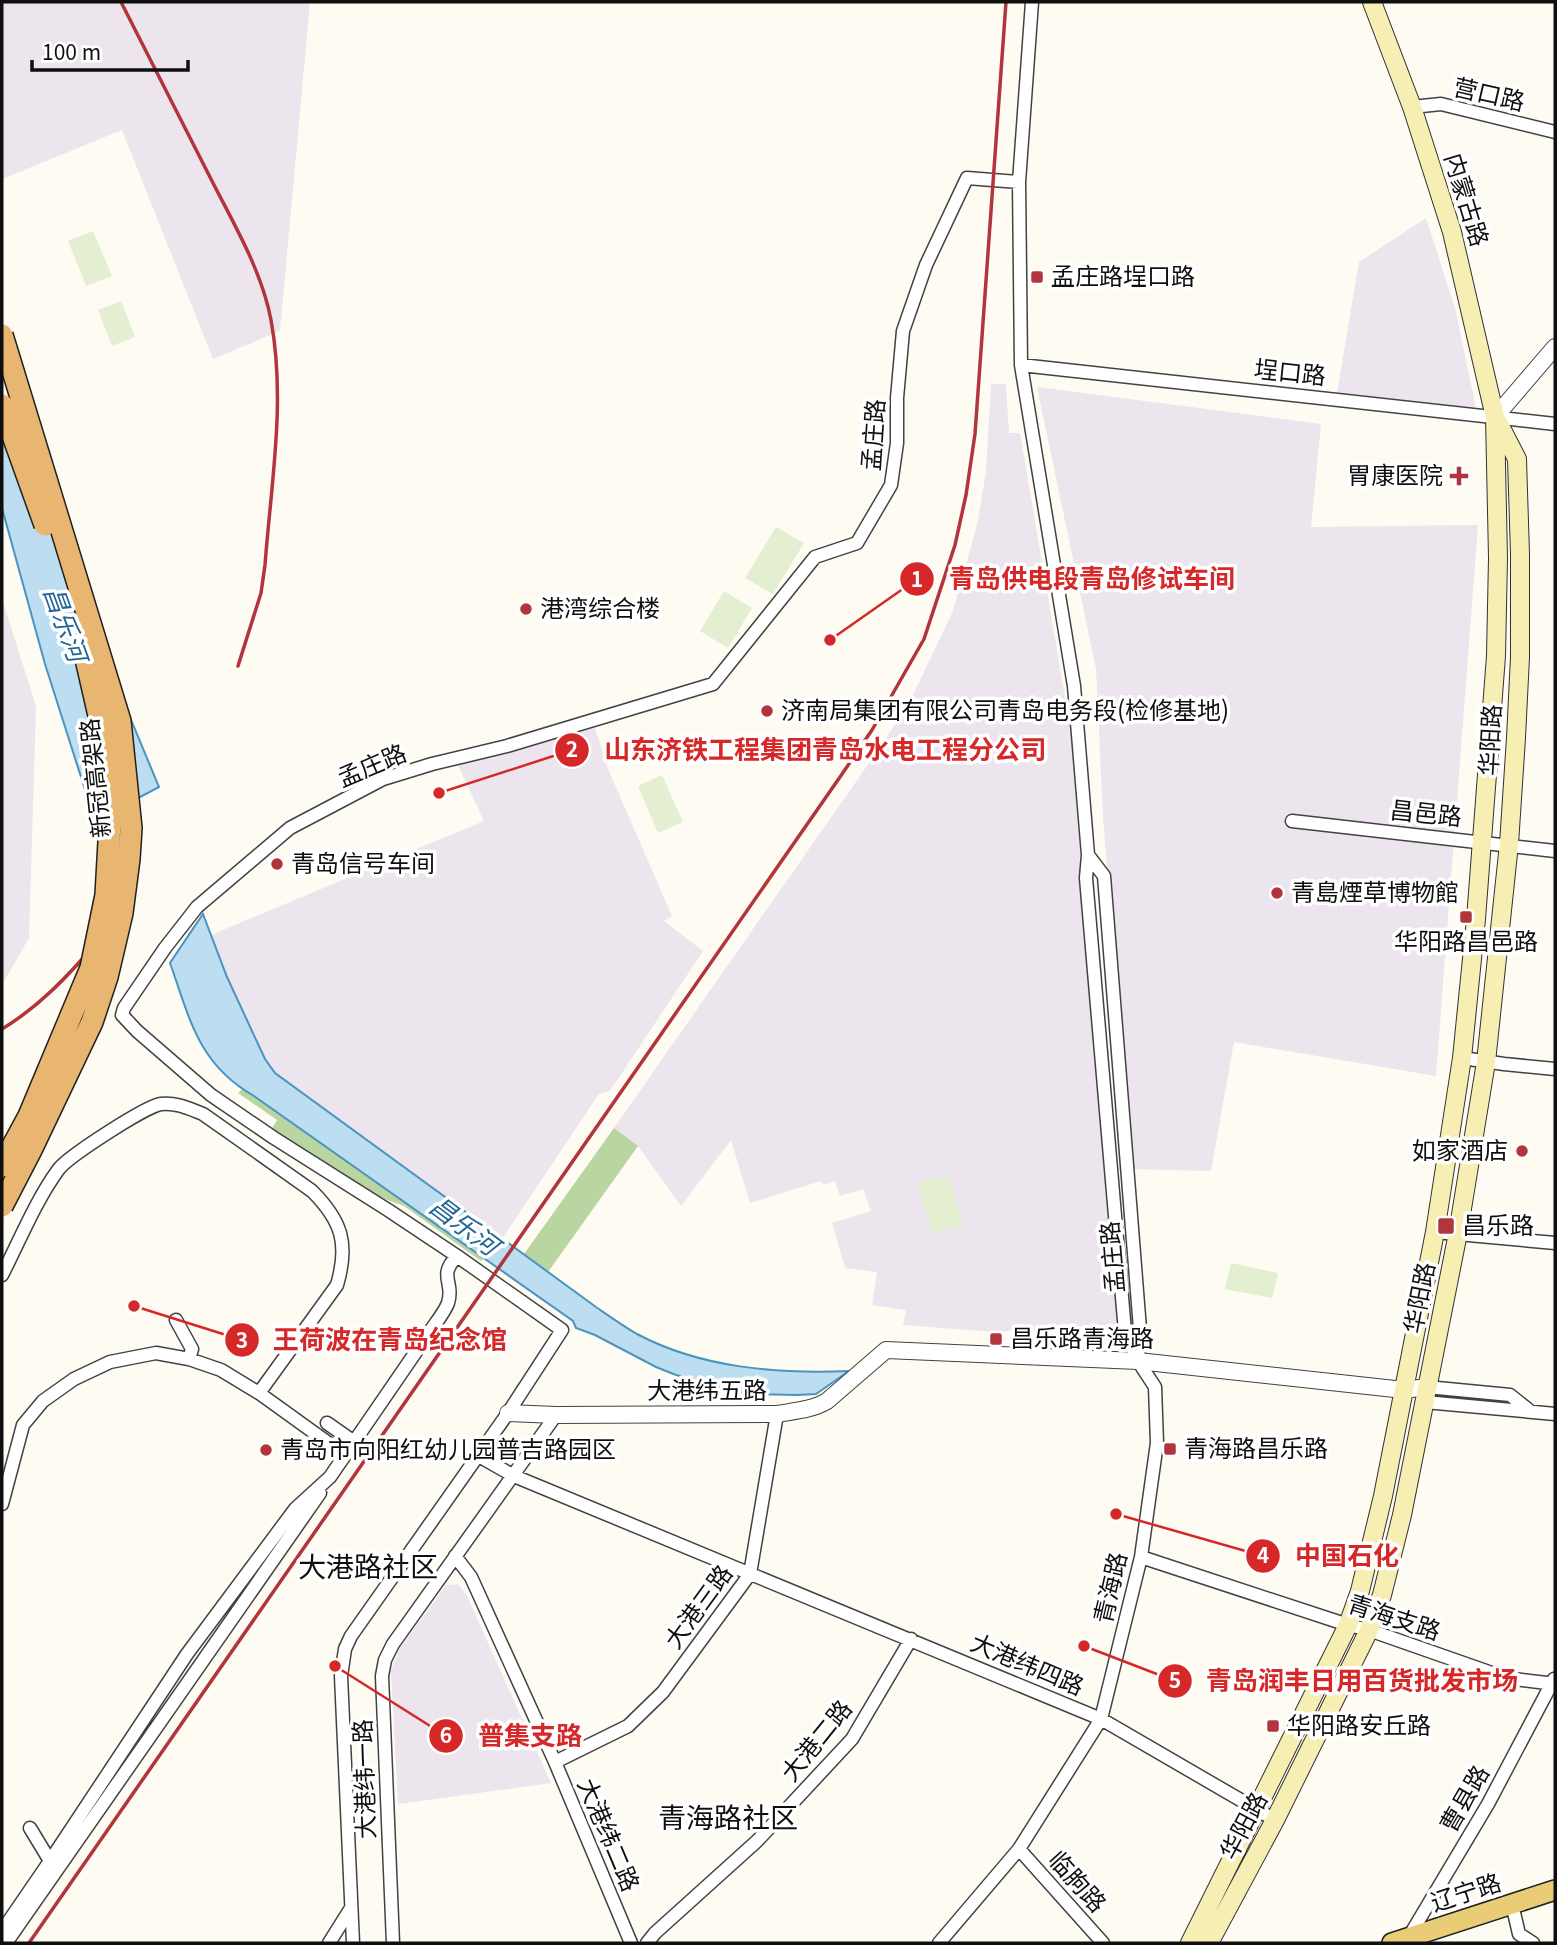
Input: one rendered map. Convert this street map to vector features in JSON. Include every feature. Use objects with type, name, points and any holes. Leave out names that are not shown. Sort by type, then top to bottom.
[{"type":"highway","name":"新冠高架路","points":[[2,335],[120,720],[131,828],[122,913],[107,977],[92,1022],[2,1206]]},
{"type":"highway","name":"新冠高架路","points":[[2,405],[50,538],[86,654],[106,746],[110,824],[106,895],[91,968],[29,1116],[2,1166]]},
{"type":"main road","name":"内蒙古路","points":[[1372,2],[1412,107],[1452,232],[1495,417]]},
{"type":"main road","name":"华阳路","points":[[1191,1943],[1348,1625],[1360,1591],[1383,1496],[1435,1232],[1462,1058],[1483,842],[1496,656],[1498,558],[1495,417]]},
{"type":"main road","name":"华阳路","points":[[1209,1943],[1275,1820],[1368,1630],[1381,1595],[1402,1515],[1458,1233],[1486,1062],[1508,844],[1520,657],[1517,459],[1495,417]]},
{"type":"main road","name":"辽宁路","points":[[1433,1943],[1555,1890]]},
{"type":"main road","name":"辽宁路","points":[[1402,1942],[1514,1910],[1555,1903]]},
{"type":"street","name":"孟庄路","points":[[1032,2],[1018,182],[1021,365],[1074,686],[1088,855],[1104,876],[1140,1329],[1138,1362]]},
{"type":"street","name":"营口路","points":[[1412,107],[1441,104],[1555,132]]},
{"type":"street","name":"孟庄路","points":[[508,1413],[562,1330],[457,1256],[211,1095],[137,1031],[122,1015],[124,1008],[164,948],[197,907],[290,828],[383,779],[507,746],[713,684],[814,557],[857,543],[891,485],[897,443],[897,398],[903,331],[926,265],[967,178],[1018,182]]},
{"type":"street","points":[[1495,417],[1555,347]]},
{"type":"street","name":"埕口路","points":[[1021,365],[1555,424]]},
{"type":"street","name":"昌邑路","points":[[1292,821],[1555,851]]},
{"type":"street","points":[[1462,1058],[1555,1069]]},
{"type":"street","points":[[2,1275],[60,1167],[84,1147],[152,1106],[170,1104],[203,1114],[312,1191],[328,1207],[338,1225],[343,1244],[342,1266],[337,1285],[259,1393]]},
{"type":"street","points":[[1435,1232],[1555,1243]]},
{"type":"street","points":[[6,1943],[305,1516],[433,1327],[448,1303],[446,1274],[449,1264],[457,1256]]},
{"type":"street","points":[[176,1320],[192,1349],[189,1359]]},
{"type":"street","name":"大港纬五路","points":[[508,1413],[777,1414],[819,1406],[886,1350],[1138,1362]]},
{"type":"street","points":[[2,1504],[23,1425],[43,1401],[74,1379],[110,1362],[156,1353],[189,1359],[221,1370],[259,1393],[345,1455]]},
{"type":"street","points":[[1138,1362],[1404,1390],[1555,1414]]},
{"type":"street","name":"青海路","points":[[939,1943],[1019,1849],[1101,1718],[1141,1556],[1157,1443],[1155,1387],[1138,1362]]},
{"type":"street","points":[[354,1943],[341,1676],[345,1649],[351,1636],[508,1413]]},
{"type":"street","name":"大港三路","points":[[555,1762],[628,1726],[663,1692],[750,1574],[777,1414]]},
{"type":"street","name":"大港纬一路","points":[[393,1943],[382,1676],[385,1660],[393,1644],[556,1415]]},
{"type":"street","points":[[327,1423],[354,1442]]},
{"type":"street","name":"大港纬四路","points":[[477,1455],[514,1476],[1101,1718],[1275,1820]]},
{"type":"street","points":[[2,1931],[187,1654],[295,1509],[330,1477]]},
{"type":"street","name":"大港纬二路","points":[[455,1556],[471,1577],[555,1762],[631,1943]]},
{"type":"street","name":"青海支路","points":[[1141,1556],[1506,1678],[1554,1682]]},
{"type":"street","name":"大港二路","points":[[647,1943],[766,1833],[852,1738],[911,1639]]},
{"type":"street","name":"曹县路","points":[[1402,1942],[1488,1804],[1554,1682]]},
{"type":"street","points":[[30,1828],[50,1861]]},
{"type":"street","name":"临朐路","points":[[1019,1849],[1103,1943]]},
{"type":"street","points":[[329,1943],[351,1908]]},
{"type":"street","points":[[1514,1910],[1518,1934],[1533,1943]]},
{"type":"shaded area","points":[[2,2],[310,2],[280,331],[213,359],[122,130],[2,179]]},
{"type":"shaded area","points":[[1426,218],[1455,308],[1476,408],[1337,393],[1359,262]]},
{"type":"shaded area","points":[[991,384],[1006,384],[1009,433],[1020,433],[1071,732],[1103,1163],[1121,1338],[1030,1330],[996,1332],[903,1325],[906,1310],[872,1305],[877,1272],[845,1268],[832,1223],[871,1211],[863,1189],[840,1196],[835,1181],[823,1185],[821,1181],[750,1203],[731,1140],[681,1206],[638,1146],[614,1128],[911,699],[953,611],[978,521],[986,471]]},
{"type":"shaded area","points":[[1037,387],[1321,424],[1311,527],[1478,525],[1436,1076],[1234,1042],[1211,1171],[1130,1169],[1103,816],[1096,669]]},
{"type":"shaded area","points":[[2,599],[36,706],[29,938],[2,985]]},
{"type":"shaded area","points":[[595,728],[608,769],[672,916],[664,921],[703,951],[610,1091],[599,1094],[502,1239],[275,1073],[265,1059],[211,935],[484,821],[458,765]]},
{"type":"shaded area","points":[[458,1584],[467,1596],[551,1783],[398,1804],[391,1670],[400,1648],[446,1585]]},
{"type":"green space","points":[[93,231],[112,276],[86,286],[68,241]]},
{"type":"green space","points":[[121,301],[135,337],[112,346],[98,310]]},
{"type":"green space","points":[[776,527],[804,543],[773,594],[745,578]]},
{"type":"green space","points":[[724,591],[752,608],[728,648],[700,631]]},
{"type":"green space","points":[[662,775],[683,822],[658,833],[638,786]]},
{"type":"green space","points":[[242,1089],[484,1258],[481,1261],[404,1206],[382,1198],[271,1130],[277,1120],[238,1093]]},
{"type":"green space","points":[[614,1128],[638,1146],[548,1272],[524,1254]]},
{"type":"green space","points":[[949,1175],[963,1225],[932,1233],[918,1183]]},
{"type":"green space","points":[[1231,1263],[1278,1273],[1272,1298],[1225,1289]]},
{"type":"water","name":"昌乐河","points":[[2,398],[50,525],[159,787],[95,821],[45,664],[2,508]]},
{"type":"water","name":"昌乐河","points":[[203,914],[227,977],[265,1059],[275,1073],[596,1307],[637,1334],[687,1355],[767,1370],[849,1371],[816,1394],[748,1394],[676,1375],[576,1328],[573,1321],[220,1070],[198,1038],[170,963]]},
{"type":"railway","points":[[121,2],[247,250],[261,284],[271,320],[277,412],[265,565],[261,593],[238,666]]},
{"type":"railway","points":[[29,1943],[840,777],[872,730],[924,639],[955,545],[975,434],[1006,2]]},
{"type":"railway","points":[[2,1029],[53,989],[98,941]]},
{"type":"place","name":"孟庄路埕口路","points":[[1037,277]]},
{"type":"place","name":"胃康医院","points":[[1459,476]]},
{"type":"place","name":"港湾综合楼","points":[[526,609]]},
{"type":"place","name":"青岛供电段青岛修试车间","points":[[830,640]]},
{"type":"place","name":"济南局集团有限公司青岛电务段(检修基地)","points":[[767,711]]},
{"type":"place","name":"山东济铁工程集团青岛水电工程分公司","points":[[439,793]]},
{"type":"place","name":"青岛信号车间","points":[[277,864]]},
{"type":"place","name":"青島煙草博物館","points":[[1277,893]]},
{"type":"place","name":"华阳路昌邑路","points":[[1466,917]]},
{"type":"place","name":"如家酒店","points":[[1522,1151]]},
{"type":"place","name":"昌乐路","points":[[1446,1226]]},
{"type":"place","name":"王荷波在青岛纪念馆","points":[[134,1306]]},
{"type":"place","name":"昌乐路青海路","points":[[996,1339]]},
{"type":"place","name":"青海路昌乐路","points":[[1170,1449]]},
{"type":"place","name":"青岛市向阳红幼儿园普吉路园区","points":[[266,1450]]},
{"type":"place","name":"中国石化","points":[[1116,1514]]},
{"type":"place","name":"青岛润丰日用百货批发市场","points":[[1084,1646]]},
{"type":"place","name":"普集支路","points":[[335,1666]]},
{"type":"place","name":"华阳路安丘路","points":[[1273,1726]]},
{"type":"district","name":"大港路社区","points":[[368,1567]]},
{"type":"district","name":"青海路社区","points":[[728,1818]]}]
